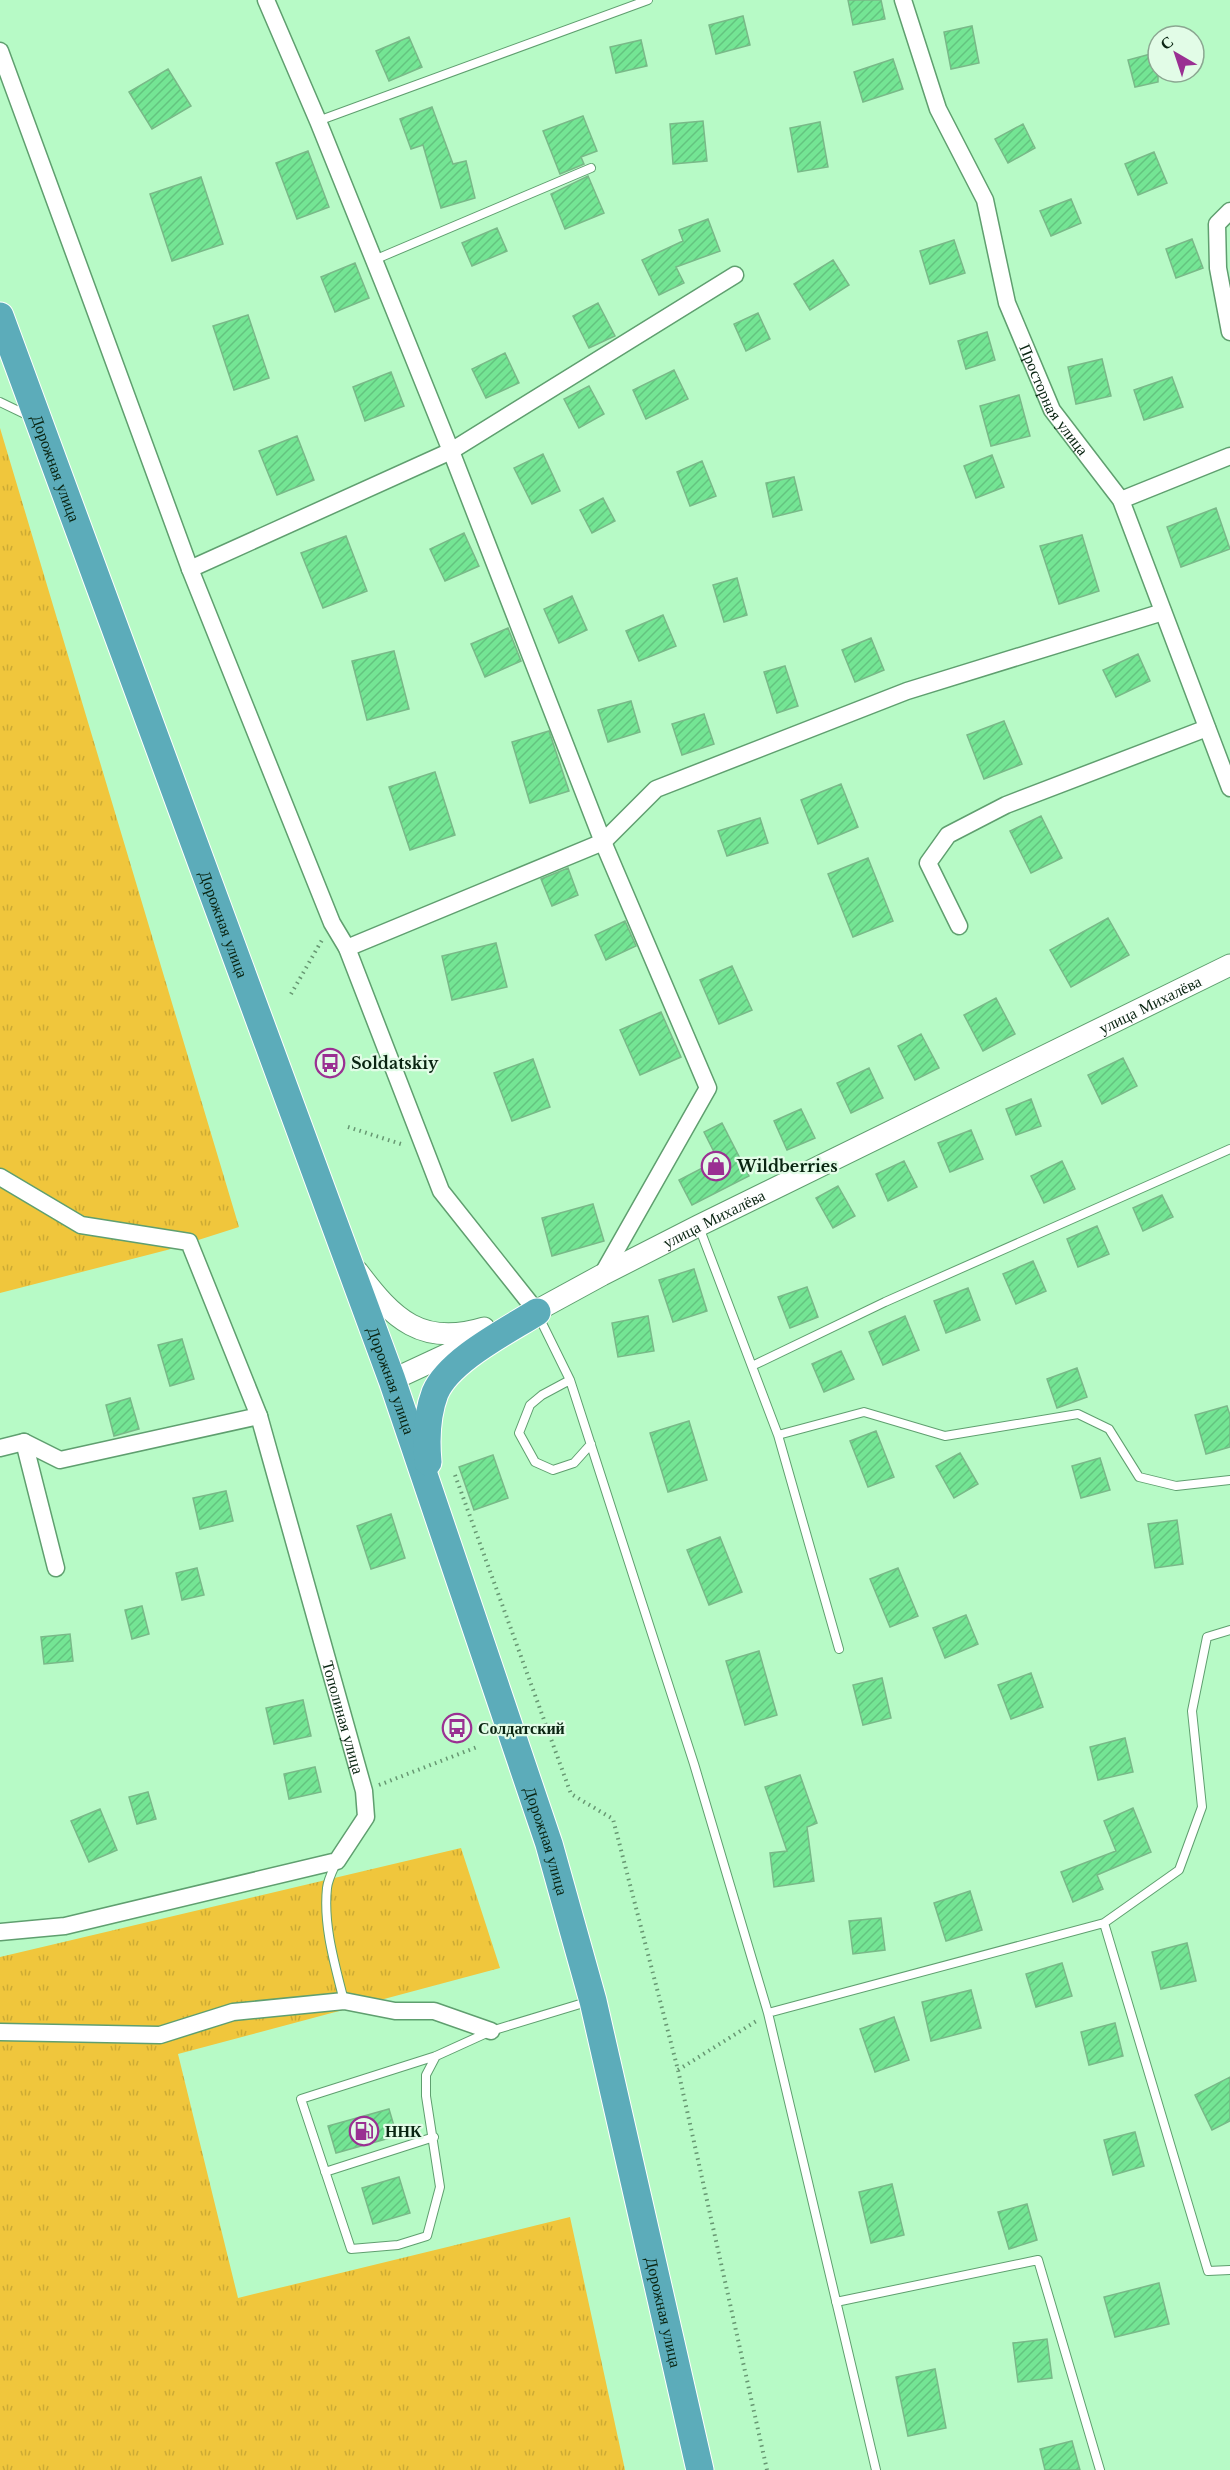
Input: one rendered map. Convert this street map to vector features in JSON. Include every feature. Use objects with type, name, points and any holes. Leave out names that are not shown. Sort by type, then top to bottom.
[{"type":"highway","name":"Дорожная улица","points":[[0,316],[392,1380],[549,1844],[593,2001],[700,2470]]},
{"type":"highway","points":[[431,1493],[427,1449],[429,1417],[436,1391],[454,1368],[537,1312]]},
{"type":"street","points":[[266,0],[452,451],[603,842],[708,1088],[602,1275]]},
{"type":"street","name":"Просторная улица","points":[[903,0],[938,109],[985,200],[1007,303],[1052,410],[1121,500],[1230,788]]},
{"type":"street","points":[[0,51],[190,569],[332,923],[347,948],[441,1191],[537,1312],[474,1331],[443,1335],[415,1329],[391,1311],[349,1261]]},
{"type":"street","points":[[1230,211],[1217,224],[1218,268],[1230,332]]},
{"type":"street","points":[[190,569],[452,451],[735,275]]},
{"type":"street","points":[[1121,500],[1230,456]]},
{"type":"street","points":[[347,948],[603,842],[656,789],[907,691],[1163,612]]},
{"type":"street","points":[[959,926],[928,863],[948,835],[1006,805],[1207,728]]},
{"type":"street","name":"улица Михалёва","points":[[392,1380],[537,1312],[602,1275],[1230,965]]},
{"type":"street","name":"Тополиная улица","points":[[0,1177],[81,1225],[189,1242],[259,1416],[364,1791],[366,1817],[337,1862]]},
{"type":"street","points":[[0,1448],[24,1442],[60,1460],[259,1416]]},
{"type":"street","points":[[24,1442],[56,1568]]},
{"type":"street","points":[[0,1932],[65,1926],[337,1862]]},
{"type":"street","points":[[0,2032],[160,2035],[233,2012],[344,2001],[395,2011],[434,2011],[491,2031]]},
{"type":"lane","points":[[318,122],[648,0]]},
{"type":"lane","points":[[374,260],[591,168]]},
{"type":"lane","points":[[0,402],[39,421]]},
{"type":"lane","points":[[752,1366],[896,1297],[1230,1149]]},
{"type":"lane","points":[[698,1227],[777,1435],[839,1649]]},
{"type":"lane","points":[[537,1312],[570,1380],[694,1764],[768,2013],[876,2470]]},
{"type":"lane","points":[[570,1380],[542,1395],[530,1405],[519,1433],[535,1462],[553,1470],[574,1463],[591,1444]]},
{"type":"lane","points":[[777,1435],[864,1412],[945,1436],[1078,1414],[1109,1429],[1139,1477],[1176,1486],[1230,1480]]},
{"type":"lane","points":[[768,2013],[1104,1923],[1179,1870],[1202,1807],[1192,1712],[1207,1637],[1230,1630]]},
{"type":"lane","points":[[337,1862],[327,1886],[327,1910],[332,1951],[344,2001]]},
{"type":"lane","points":[[1104,1923],[1208,2271],[1230,2270]]},
{"type":"lane","points":[[436,2056],[426,2075],[426,2096],[440,2187],[427,2236],[398,2245],[351,2249],[301,2099],[436,2056],[491,2031],[593,2001]]},
{"type":"lane","points":[[325,2172],[434,2137]]},
{"type":"lane","points":[[836,2302],[1038,2260],[1100,2470]]},
{"type":"path","points":[[291,994],[332,923]]},
{"type":"path","points":[[348,1127],[426,1154]]},
{"type":"path","points":[[455,1475],[571,1794],[613,1819],[678,2070],[766,2470]]},
{"type":"path","points":[[364,1791],[477,1747]]},
{"type":"path","points":[[678,2070],[768,2013]]},
{"type":"green space","points":[[0,428],[239,1227],[167,1250],[0,1293]]},
{"type":"green space","points":[[461,1848],[500,1968],[178,2054],[238,2298],[570,2217],[625,2470],[0,2470],[0,1957]]},
{"type":"building","points":[[848,0],[881,0],[885,19],[853,25]]},
{"type":"building","points":[[743,16],[750,45],[716,54],[709,25]]},
{"type":"building","points":[[972,26],[979,63],[951,69],[944,32]]},
{"type":"building","points":[[409,37],[422,67],[389,81],[376,51]]},
{"type":"building","points":[[641,40],[647,66],[616,73],[610,47]]},
{"type":"building","points":[[1146,55],[1146,84],[1149,84],[1135,87],[1128,60]]},
{"type":"building","points":[[893,59],[903,89],[863,102],[854,72]]},
{"type":"building","points":[[168,69],[191,106],[152,129],[129,92]]},
{"type":"building","points":[[432,107],[453,164],[466,161],[475,198],[441,208],[423,145],[411,149],[400,119]]},
{"type":"building","points":[[583,116],[597,151],[581,157],[584,164],[560,174],[543,131]]},
{"type":"building","points":[[703,121],[707,161],[673,164],[670,124]]},
{"type":"building","points":[[820,122],[828,167],[798,172],[790,128]]},
{"type":"building","points":[[1023,124],[1035,148],[1008,163],[995,139]]},
{"type":"building","points":[[308,151],[329,207],[297,219],[276,163]]},
{"type":"building","points":[[1154,152],[1167,183],[1138,195],[1125,164]]},
{"type":"building","points":[[588,176],[604,213],[565,229],[551,194]]},
{"type":"building","points":[[201,177],[223,244],[172,261],[150,194]]},
{"type":"building","points":[[1071,199],[1081,223],[1051,236],[1040,211]]},
{"type":"building","points":[[708,219],[720,251],[676,267],[684,283],[659,295],[642,260],[683,241],[679,230]]},
{"type":"building","points":[[497,228],[507,251],[472,266],[462,243]]},
{"type":"building","points":[[1192,239],[1203,268],[1176,278],[1166,249]]},
{"type":"building","points":[[954,240],[965,273],[930,284],[920,251]]},
{"type":"building","points":[[833,260],[849,285],[810,310],[794,284]]},
{"type":"building","points":[[355,263],[369,298],[335,312],[321,277]]},
{"type":"building","points":[[598,303],[615,336],[589,348],[573,316]]},
{"type":"building","points":[[758,313],[770,339],[746,351],[734,324]]},
{"type":"building","points":[[248,315],[269,378],[234,390],[213,326]]},
{"type":"building","points":[[987,332],[995,360],[966,369],[958,341]]},
{"type":"building","points":[[505,353],[519,383],[486,398],[472,369]]},
{"type":"building","points":[[1102,359],[1111,396],[1076,404],[1068,367]]},
{"type":"building","points":[[674,370],[688,399],[646,419],[633,390]]},
{"type":"building","points":[[391,372],[404,406],[365,421],[353,387]]},
{"type":"building","points":[[1172,377],[1183,407],[1144,420],[1134,390]]},
{"type":"building","points":[[589,386],[604,414],[579,428],[564,399]]},
{"type":"building","points":[[1019,395],[1030,436],[991,446],[980,406]]},
{"type":"building","points":[[297,436],[314,480],[277,495],[259,451]]},
{"type":"building","points":[[543,454],[560,491],[532,504],[514,468]]},
{"type":"building","points":[[992,455],[1004,487],[976,498],[964,466]]},
{"type":"building","points":[[702,461],[716,496],[690,506],[677,472]]},
{"type":"building","points":[[794,477],[802,510],[773,517],[766,483]]},
{"type":"building","points":[[603,498],[615,521],[592,533],[580,510]]},
{"type":"building","points":[[1216,508],[1230,549],[1181,567],[1167,527]]},
{"type":"building","points":[[464,533],[479,566],[445,581],[430,549]]},
{"type":"building","points":[[1082,535],[1099,591],[1059,604],[1040,546]]},
{"type":"building","points":[[346,536],[367,591],[323,608],[301,553]]},
{"type":"building","points":[[737,578],[747,615],[724,622],[713,585]]},
{"type":"building","points":[[572,596],[587,630],[559,643],[544,609]]},
{"type":"building","points":[[663,615],[676,646],[639,661],[626,631]]},
{"type":"building","points":[[508,628],[521,661],[485,677],[471,644]]},
{"type":"building","points":[[871,638],[884,670],[855,682],[842,650]]},
{"type":"building","points":[[394,651],[409,709],[367,720],[352,661]]},
{"type":"building","points":[[1138,654],[1150,681],[1116,697],[1103,670]]},
{"type":"building","points":[[785,666],[798,706],[777,713],[764,672]]},
{"type":"building","points":[[631,701],[640,732],[608,742],[598,710]]},
{"type":"building","points":[[704,714],[714,744],[682,755],[672,724]]},
{"type":"building","points":[[1004,721],[1022,764],[984,779],[967,735]]},
{"type":"building","points":[[549,731],[569,791],[530,803],[512,742]]},
{"type":"building","points":[[435,772],[455,835],[410,850],[389,787]]},
{"type":"building","points":[[841,784],[858,827],[818,844],[801,800]]},
{"type":"building","points":[[1041,816],[1062,858],[1031,873],[1010,831]]},
{"type":"building","points":[[760,818],[768,843],[727,856],[718,831]]},
{"type":"building","points":[[868,858],[893,921],[853,937],[828,874]]},
{"type":"building","points":[[568,868],[578,895],[552,906],[541,879]]},
{"type":"building","points":[[1108,918],[1129,955],[1071,987],[1050,950]]},
{"type":"building","points":[[625,921],[636,946],[606,960],[595,935]]},
{"type":"building","points":[[496,943],[507,987],[452,1000],[442,956]]},
{"type":"building","points":[[732,966],[752,1010],[719,1024],[700,980]]},
{"type":"building","points":[[996,998],[1015,1034],[983,1051],[964,1015]]},
{"type":"building","points":[[661,1012],[681,1057],[640,1075],[620,1030]]},
{"type":"building","points":[[921,1034],[939,1068],[915,1080],[898,1046]]},
{"type":"building","points":[[1123,1058],[1137,1086],[1102,1104],[1088,1075]]},
{"type":"building","points":[[533,1059],[550,1107],[512,1121],[494,1073]]},
{"type":"building","points":[[869,1068],[883,1098],[851,1113],[837,1083]]},
{"type":"building","points":[[1031,1099],[1041,1126],[1016,1135],[1006,1109]]},
{"type":"building","points":[[801,1109],[815,1138],[787,1150],[774,1121]]},
{"type":"building","points":[[722,1123],[749,1176],[692,1205],[679,1180],[718,1160],[704,1132]]},
{"type":"building","points":[[971,1130],[983,1159],[950,1172],[938,1143]]},
{"type":"building","points":[[904,1161],[917,1187],[888,1201],[876,1174]]},
{"type":"building","points":[[1062,1161],[1075,1189],[1044,1203],[1031,1176]]},
{"type":"building","points":[[838,1186],[855,1216],[833,1228],[816,1198]]},
{"type":"building","points":[[1162,1195],[1173,1217],[1143,1231],[1133,1208]]},
{"type":"building","points":[[593,1204],[604,1241],[552,1256],[542,1218]]},
{"type":"building","points":[[1097,1226],[1109,1254],[1078,1267],[1067,1239]]},
{"type":"building","points":[[1033,1261],[1046,1291],[1016,1304],[1003,1274]]},
{"type":"building","points":[[694,1269],[707,1311],[673,1322],[659,1280]]},
{"type":"building","points":[[807,1287],[818,1317],[790,1328],[778,1297]]},
{"type":"building","points":[[968,1288],[980,1320],[946,1333],[934,1301]]},
{"type":"building","points":[[648,1316],[654,1351],[618,1357],[612,1323]]},
{"type":"building","points":[[905,1316],[919,1350],[883,1365],[869,1332]]},
{"type":"building","points":[[182,1339],[194,1379],[170,1386],[158,1345]]},
{"type":"building","points":[[841,1351],[854,1379],[824,1392],[812,1364]]},
{"type":"building","points":[[1077,1368],[1087,1397],[1057,1408],[1047,1379]]},
{"type":"building","points":[[130,1398],[139,1429],[114,1436],[106,1405]]},
{"type":"building","points":[[1227,1406],[1230,1415],[1230,1447],[1206,1454],[1195,1415]]},
{"type":"building","points":[[689,1421],[707,1480],[668,1492],[650,1433]]},
{"type":"building","points":[[876,1431],[894,1477],[868,1487],[850,1441]]},
{"type":"building","points":[[960,1453],[978,1484],[954,1498],[936,1466]]},
{"type":"building","points":[[493,1455],[508,1498],[474,1510],[459,1467]]},
{"type":"building","points":[[1100,1458],[1110,1490],[1081,1498],[1072,1466]]},
{"type":"building","points":[[226,1491],[233,1521],[200,1529],[193,1498]]},
{"type":"building","points":[[391,1514],[405,1558],[371,1569],[357,1526]]},
{"type":"building","points":[[1177,1520],[1183,1564],[1155,1568],[1148,1524]]},
{"type":"building","points":[[720,1537],[742,1592],[709,1605],[687,1550]]},
{"type":"building","points":[[197,1568],[204,1595],[182,1600],[176,1573]]},
{"type":"building","points":[[898,1568],[918,1616],[890,1627],[870,1579]]},
{"type":"building","points":[[142,1606],[149,1634],[132,1639],[125,1610]]},
{"type":"building","points":[[966,1615],[978,1644],[945,1658],[933,1628]]},
{"type":"building","points":[[70,1634],[73,1661],[44,1664],[41,1637]]},
{"type":"building","points":[[759,1651],[777,1715],[745,1725],[726,1661]]},
{"type":"building","points":[[1031,1673],[1043,1707],[1011,1719],[998,1685]]},
{"type":"building","points":[[882,1678],[891,1718],[863,1725],[853,1685]]},
{"type":"building","points":[[303,1700],[311,1736],[274,1744],[266,1708]]},
{"type":"building","points":[[1125,1738],[1133,1772],[1098,1780],[1090,1747]]},
{"type":"building","points":[[315,1767],[321,1792],[289,1799],[284,1774]]},
{"type":"building","points":[[800,1775],[817,1823],[807,1827],[814,1881],[774,1887],[770,1853],[787,1851],[765,1787]]},
{"type":"building","points":[[148,1792],[156,1819],[137,1824],[129,1797]]},
{"type":"building","points":[[1133,1808],[1151,1852],[1097,1875],[1103,1889],[1073,1902],[1061,1872],[1116,1851],[1104,1821]]},
{"type":"building","points":[[100,1809],[117,1850],[89,1862],[71,1821]]},
{"type":"building","points":[[970,1891],[982,1930],[946,1941],[934,1903]]},
{"type":"building","points":[[881,1918],[885,1950],[853,1954],[849,1921]]},
{"type":"building","points":[[1187,1943],[1196,1981],[1161,1989],[1152,1952]]},
{"type":"building","points":[[1062,1963],[1072,1996],[1036,2007],[1026,1974]]},
{"type":"building","points":[[971,1990],[981,2028],[931,2041],[922,2002]]},
{"type":"building","points":[[894,2017],[909,2060],[875,2072],[860,2029]]},
{"type":"building","points":[[1115,2023],[1123,2056],[1089,2065],[1081,2032]]},
{"type":"building","points":[[1230,2077],[1230,2121],[1212,2130],[1195,2095]]},
{"type":"building","points":[[389,2109],[397,2136],[336,2153],[328,2126]]},
{"type":"building","points":[[1135,2132],[1144,2166],[1113,2175],[1104,2140]]},
{"type":"building","points":[[399,2177],[410,2213],[373,2224],[362,2188]]},
{"type":"building","points":[[892,2184],[904,2235],[871,2243],[859,2192]]},
{"type":"building","points":[[1027,2204],[1037,2240],[1009,2249],[998,2212]]},
{"type":"building","points":[[1159,2283],[1169,2324],[1115,2337],[1104,2297]]},
{"type":"building","points":[[1047,2339],[1052,2378],[1018,2382],[1013,2343]]},
{"type":"building","points":[[935,2369],[946,2428],[908,2436],[896,2377]]},
{"type":"building","points":[[1072,2441],[1080,2470],[1045,2470],[1040,2449]]},
{"type":"place","name":"Soldatskiy","points":[[330,1063]]},
{"type":"place","name":"Wildberries","points":[[716,1166]]},
{"type":"place","name":"Солдатский","points":[[457,1728]]},
{"type":"place","name":"ННК","points":[[364,2131]]}]
